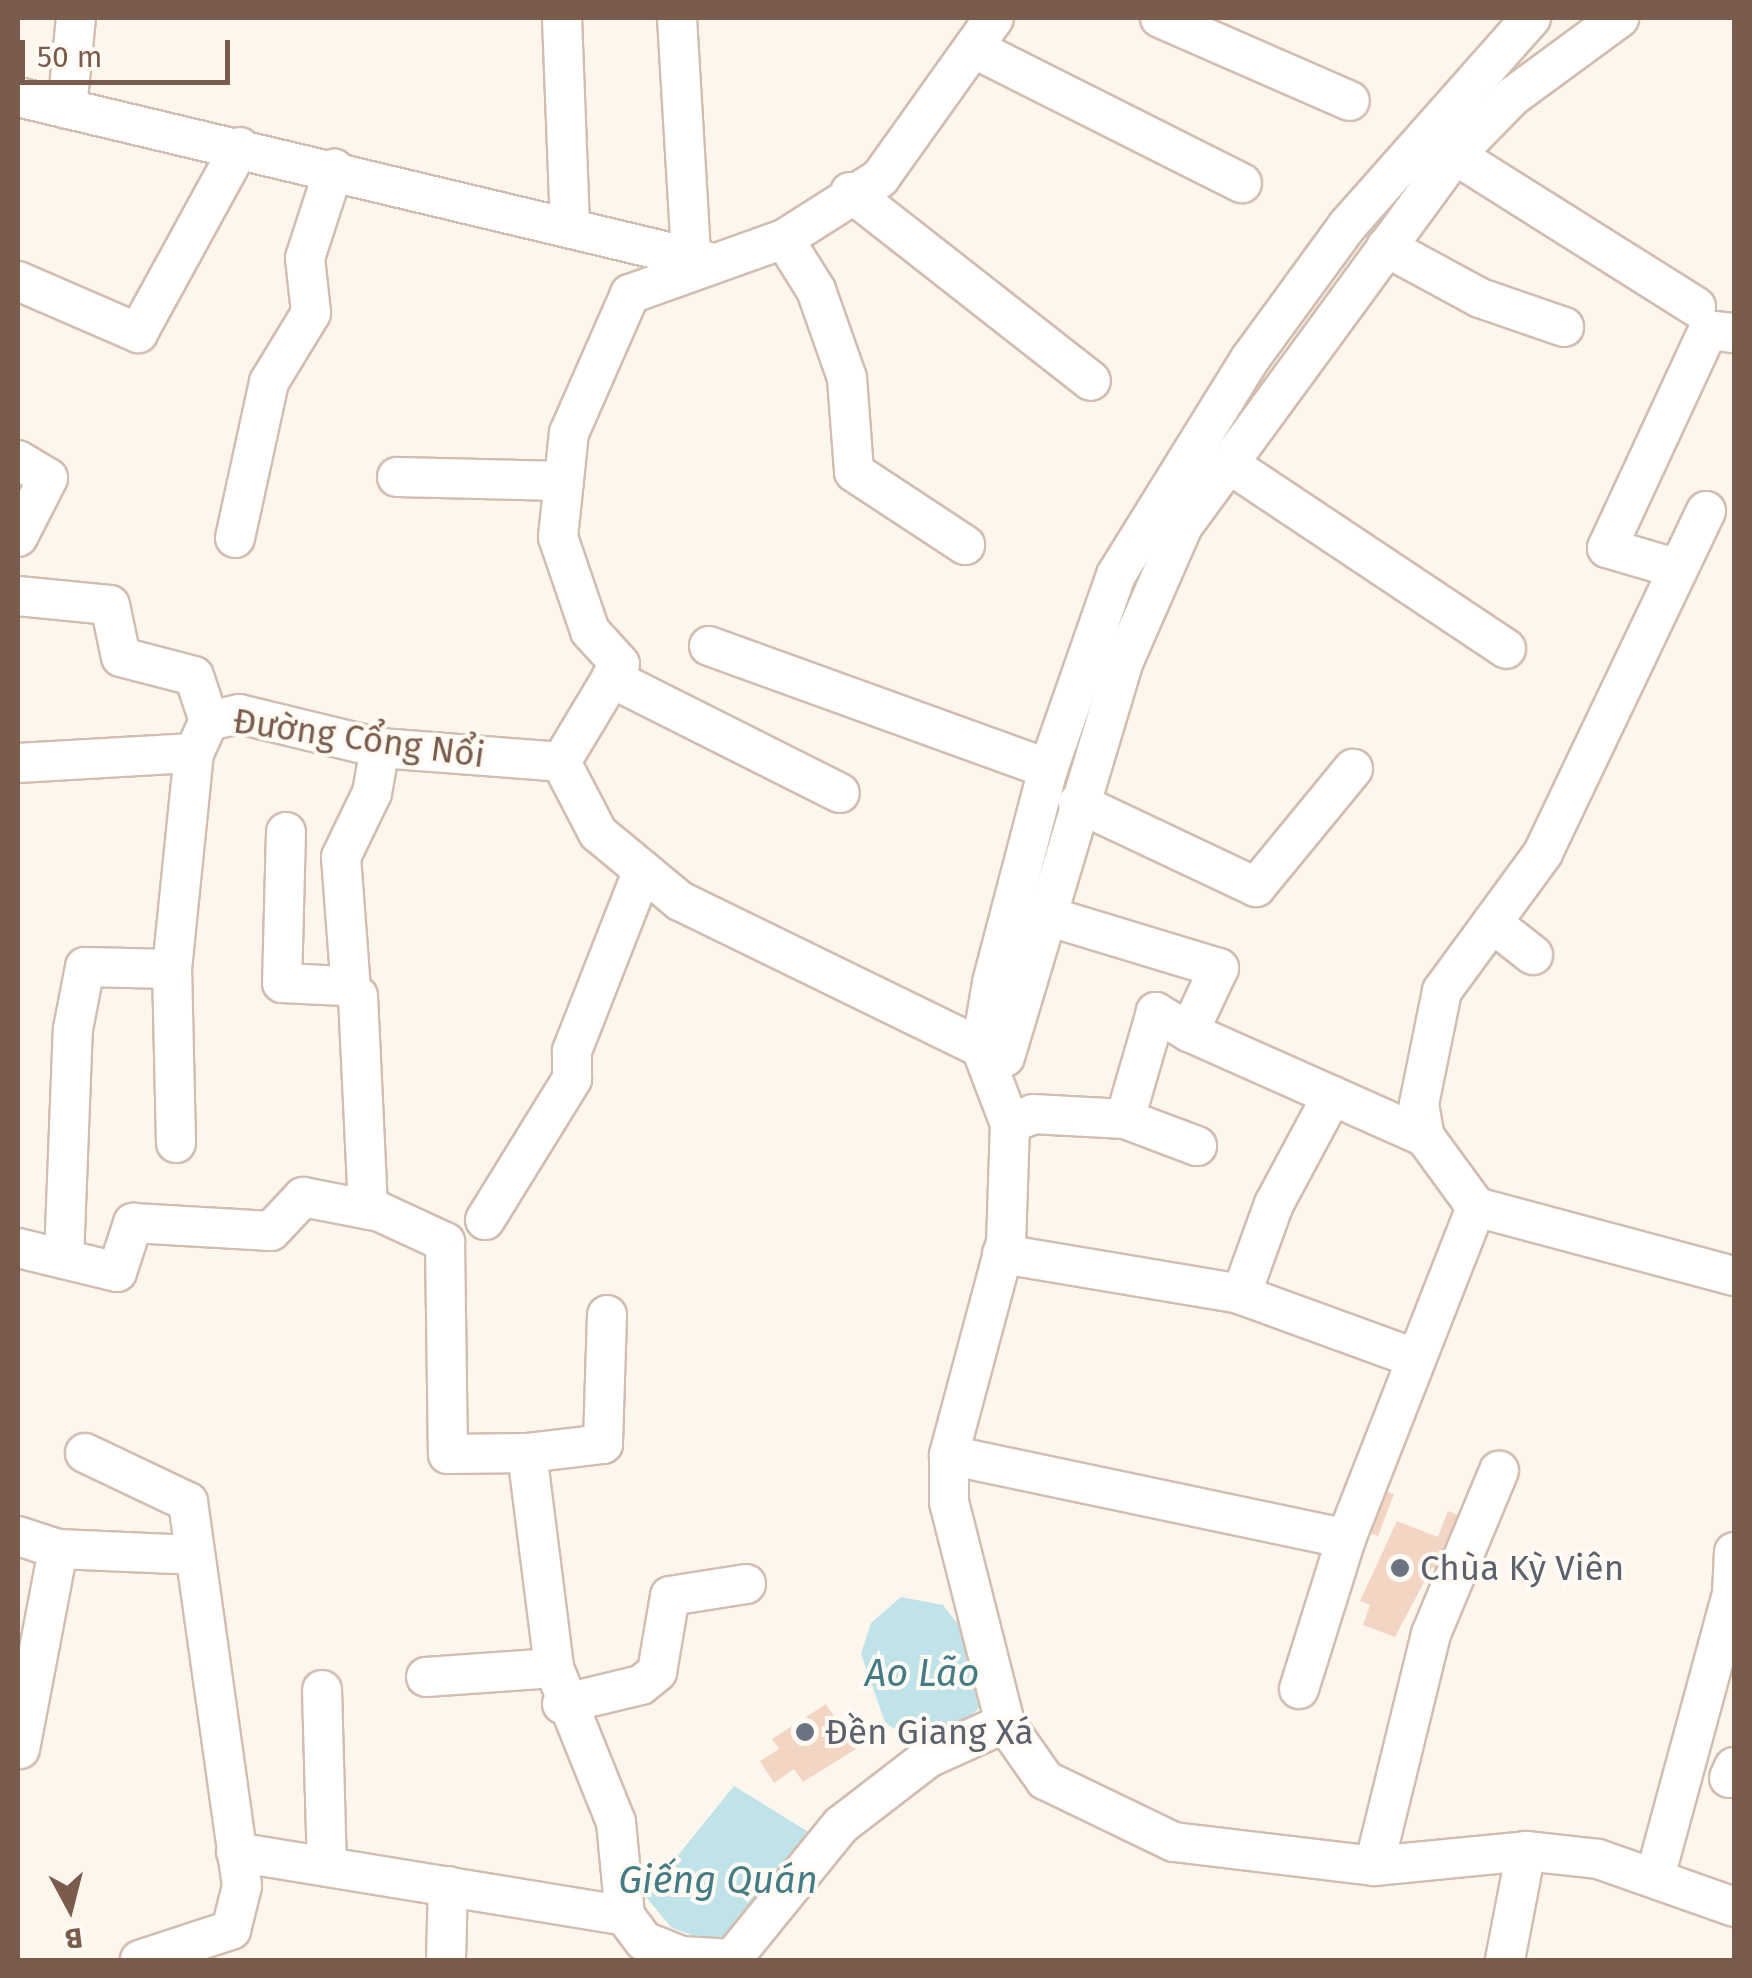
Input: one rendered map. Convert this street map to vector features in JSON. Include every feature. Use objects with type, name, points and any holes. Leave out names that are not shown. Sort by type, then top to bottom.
[{"type":"street","points":[[67,108],[76,18]]},
{"type":"street","points":[[562,18],[570,226]]},
{"type":"street","points":[[677,18],[698,259]]},
{"type":"street","points":[[1160,18],[1350,101]]},
{"type":"street","points":[[1531,18],[1434,119],[1250,359],[1116,575],[1048,769],[1029,911],[1005,1042],[1002,1254],[949,1456],[949,1502],[1005,1723],[1045,1780],[1174,1842],[1374,1866],[1526,1851],[1655,1876],[1734,1907]]},
{"type":"street","points":[[981,1048],[1029,911],[1078,803],[1168,560],[1228,464],[1456,155],[1513,96],[1619,18]]},
{"type":"street","points":[[1007,1107],[981,1048],[680,900],[598,833],[561,762],[620,664],[590,631],[558,537],[569,433],[630,294],[698,259],[784,239],[850,192],[880,178],[984,33],[1242,183]]},
{"type":"street","points":[[18,98],[334,168],[698,259]]},
{"type":"street","points":[[18,281],[138,333],[240,147]]},
{"type":"street","points":[[1456,155],[1696,306]]},
{"type":"street","points":[[235,538],[269,382],[310,313],[305,258],[334,168]]},
{"type":"street","points":[[850,192],[1092,381]]},
{"type":"street","points":[[784,239],[816,290],[848,378],[854,472],[965,545]]},
{"type":"street","points":[[1386,247],[1480,298],[1564,327]]},
{"type":"street","points":[[1678,569],[1607,548],[1708,330],[1734,333]]},
{"type":"street","points":[[18,460],[48,478],[18,537]]},
{"type":"street","points":[[1228,464],[1506,649]]},
{"type":"street","points":[[396,477],[564,482]]},
{"type":"street","points":[[1706,511],[1543,854],[1442,991],[1420,1104],[1425,1138],[1476,1207],[1734,1276]]},
{"type":"street","points":[[18,596],[110,605],[121,657],[194,676],[201,737],[172,968],[176,1143]]},
{"type":"street","points":[[709,646],[1048,769]]},
{"type":"street","points":[[612,678],[840,793]]},
{"type":"street","name":"Đường Cổng Nổi","points":[[18,763],[201,737],[239,714],[380,748],[561,762]]},
{"type":"street","points":[[368,1210],[341,857],[372,793],[380,748]]},
{"type":"street","points":[[1078,803],[1259,898],[1352,768]]},
{"type":"street","points":[[286,832],[282,983],[351,990]]},
{"type":"street","points":[[485,1220],[572,1079],[572,1051],[643,870]]},
{"type":"street","points":[[1029,911],[1219,968],[1189,1032]]},
{"type":"street","points":[[1492,923],[1533,955]]},
{"type":"street","points":[[64,1259],[72,1029],[85,967],[172,968]]},
{"type":"street","points":[[1124,1119],[1156,1012],[1189,1032],[1425,1138]]},
{"type":"street","points":[[1241,1295],[1274,1204],[1332,1096]]},
{"type":"street","points":[[1007,1107],[1033,1114],[1124,1119],[1197,1146]]},
{"type":"street","points":[[18,1248],[117,1272],[133,1223],[271,1232],[303,1197],[368,1210],[446,1242],[448,1454],[528,1453],[603,1444],[607,1315]]},
{"type":"street","points":[[1299,1689],[1346,1538],[1476,1207]]},
{"type":"street","points":[[1002,1254],[1241,1295],[1415,1358]]},
{"type":"street","points":[[85,1453],[188,1502],[242,1886],[231,1930],[140,1960]]},
{"type":"street","points":[[528,1453],[558,1686],[616,1822],[624,1916],[644,1941],[681,1956],[732,1960],[841,1825],[928,1758],[1005,1723]]},
{"type":"street","points":[[949,1456],[1346,1538]]},
{"type":"street","points":[[1374,1866],[1431,1634],[1499,1471]]},
{"type":"street","points":[[18,1536],[58,1549],[193,1555]]},
{"type":"street","points":[[20,1750],[58,1549]]},
{"type":"street","points":[[1655,1876],[1732,1594],[1734,1552]]},
{"type":"street","points":[[426,1677],[558,1686],[641,1685],[656,1672],[670,1596],[746,1584]]},
{"type":"street","points":[[322,1690],[327,1865]]},
{"type":"street","points":[[1504,1960],[1526,1851]]},
{"type":"street","points":[[236,1852],[624,1916]]},
{"type":"street","points":[[446,1960],[448,1886]]},
{"type":"water","name":"Ao Lão","points":[[901,1597],[943,1605],[965,1633],[985,1701],[956,1732],[919,1747],[885,1722],[861,1654],[871,1623]]},
{"type":"water","name":"Giếng Quán","points":[[734,1786],[810,1833],[725,1947],[672,1928],[645,1896]]},
{"type":"building","points":[[1374,1487],[1394,1494],[1378,1536],[1359,1529]]},
{"type":"building","points":[[1448,1511],[1472,1521],[1452,1575],[1432,1567],[1395,1637],[1363,1625],[1370,1605],[1360,1601],[1397,1521],[1438,1537]]},
{"type":"building","points":[[826,1704],[856,1749],[803,1782],[794,1769],[774,1783],[760,1761],[779,1749],[772,1739]]},
{"type":"place","name":"Chùa Kỳ Viên","points":[[1400,1568]]},
{"type":"place","name":"Đền Giang Xá","points":[[805,1732]]}]
